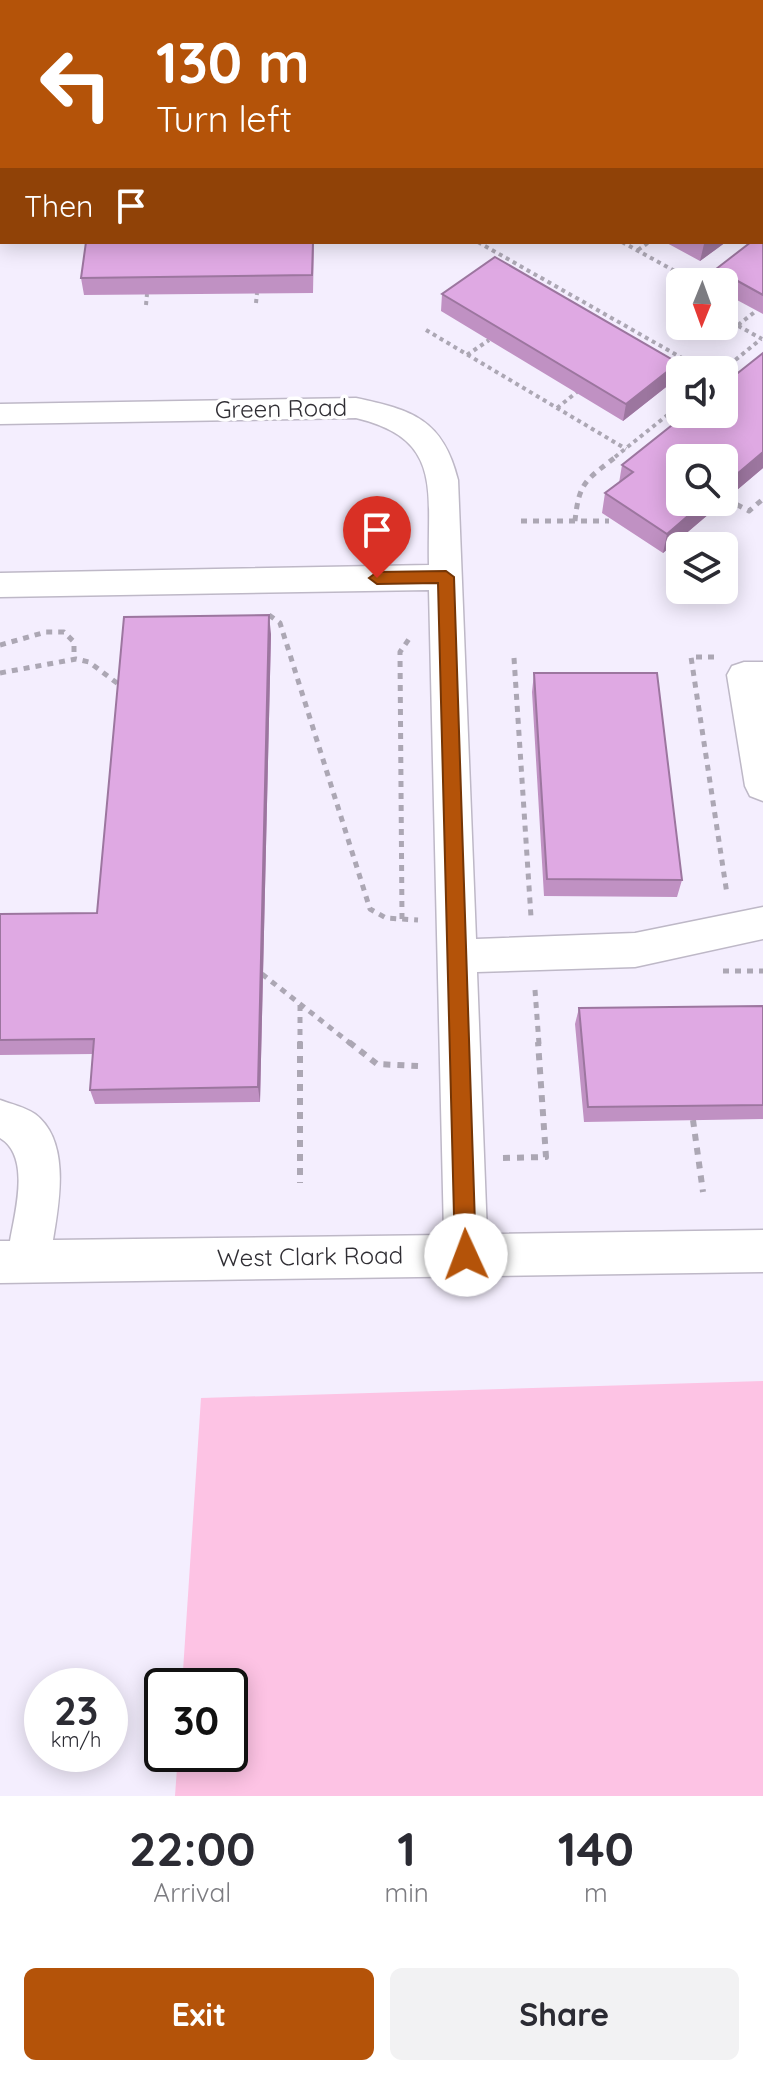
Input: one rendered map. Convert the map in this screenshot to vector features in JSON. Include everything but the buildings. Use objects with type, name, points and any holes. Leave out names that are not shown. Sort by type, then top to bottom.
[{"type":"street","name":"Green Road","points":[[0,414],[356,408],[392,413],[417,428],[437,451],[442,472],[446,569],[466,1255]]},
{"type":"street","points":[[0,585],[446,569]]},
{"type":"street","points":[[763,675],[744,675],[763,786]]},
{"type":"street","points":[[457,956],[635,950],[763,923]]},
{"type":"street","points":[[0,1119],[23,1130],[35,1148],[39,1172],[14,1262]]},
{"type":"street","name":"West Clark Road","points":[[14,1262],[763,1251]]},
{"type":"path","points":[[482,244],[678,356]]},
{"type":"path","points":[[626,244],[670,268]]},
{"type":"path","points":[[638,250],[646,244]]},
{"type":"path","points":[[551,295],[559,288]]},
{"type":"path","points":[[256,303],[257,293]]},
{"type":"path","points":[[146,305],[147,294]]},
{"type":"path","points":[[738,358],[762,339],[738,325],[756,311]]},
{"type":"path","points":[[426,330],[626,449]]},
{"type":"path","points":[[637,345],[646,338]]},
{"type":"path","points":[[467,355],[489,340]]},
{"type":"path","points":[[557,408],[577,392]]},
{"type":"path","points":[[575,521],[578,493],[585,482],[666,416]]},
{"type":"path","points":[[641,437],[651,443]]},
{"type":"path","points":[[738,505],[749,511],[763,499]]},
{"type":"path","points":[[521,521],[609,521]]},
{"type":"path","points":[[260,613],[272,616],[280,623],[370,909],[376,916],[425,920]]},
{"type":"path","points":[[0,645],[46,632],[64,632],[74,642],[74,659]]},
{"type":"path","points":[[402,919],[400,652],[410,637]]},
{"type":"path","points":[[714,899],[728,897],[691,657],[720,657]]},
{"type":"path","points":[[514,658],[531,919]]},
{"type":"path","points":[[0,673],[74,659],[84,660],[114,684],[123,686]]},
{"type":"path","points":[[519,919],[546,919]]},
{"type":"path","points":[[262,974],[377,1064],[418,1066]]},
{"type":"path","points":[[502,1158],[546,1157],[534,975]]},
{"type":"path","points":[[300,1005],[300,1183]]},
{"type":"path","points":[[693,1120],[703,1192]]},
{"type":"shaded area","points":[[763,1381],[763,1796],[175,1796],[177,1772],[248,1772],[248,1668],[183,1668],[201,1398]]},
{"type":"route","points":[[377,578],[446,577],[466,1255]]}]
